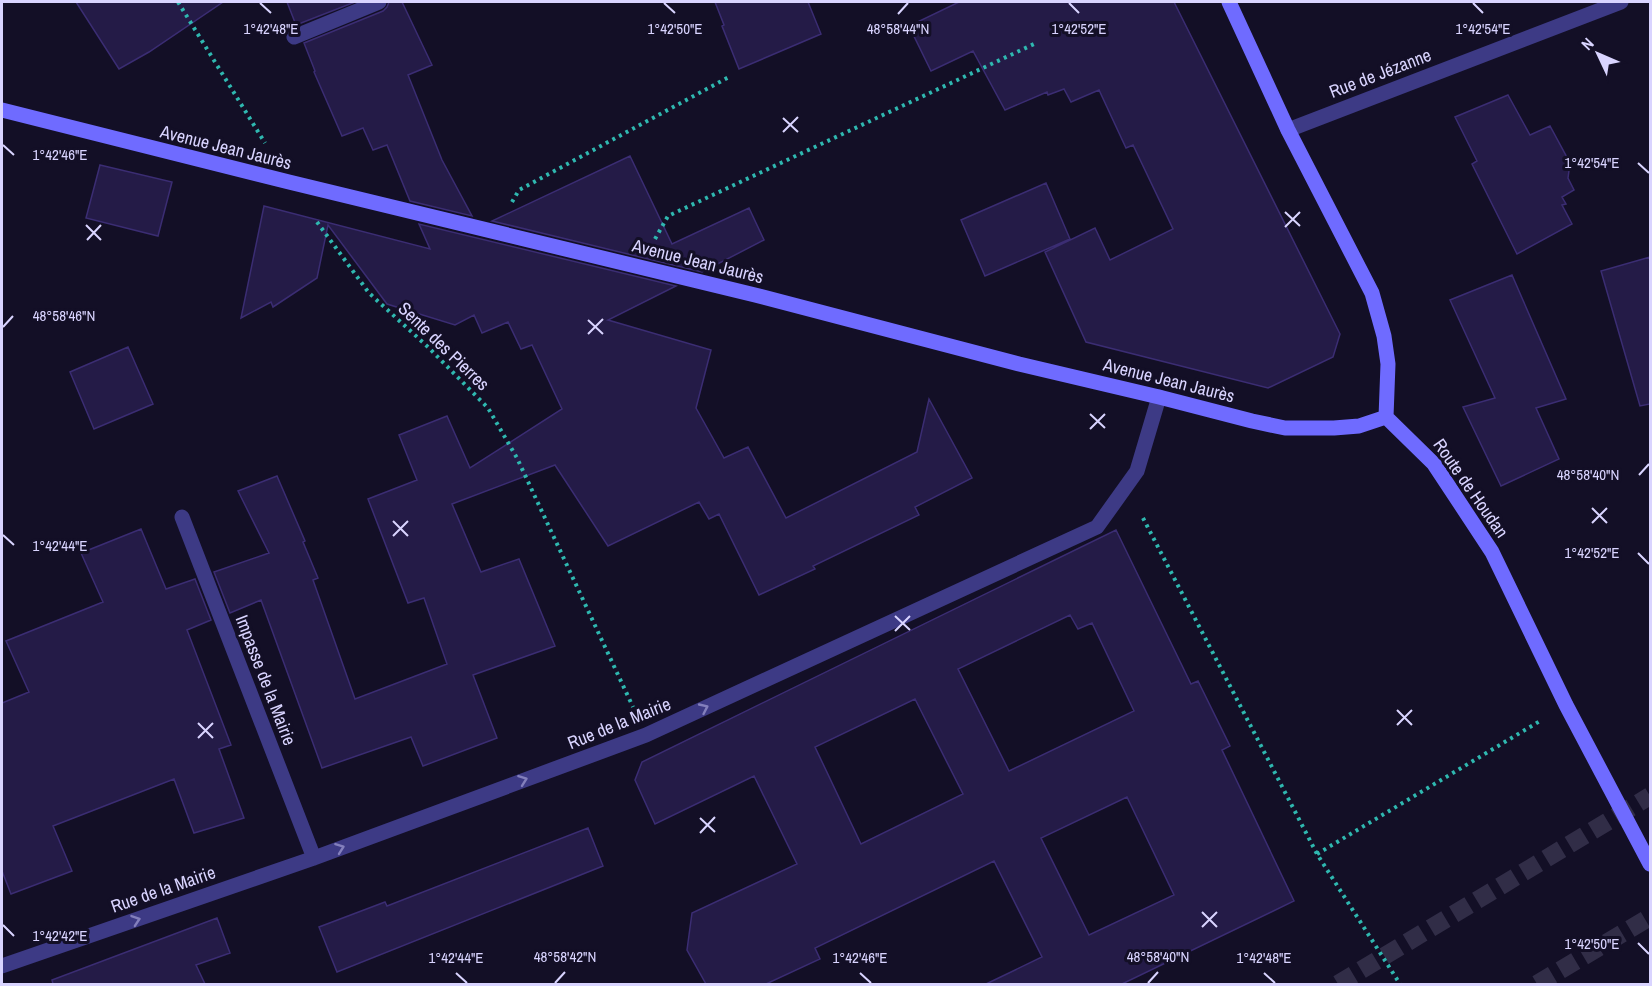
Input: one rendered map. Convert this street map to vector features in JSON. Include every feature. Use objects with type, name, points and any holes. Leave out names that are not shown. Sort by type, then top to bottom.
[{"type":"main road","points":[[1229,2],[1288,130],[1372,293],[1384,336],[1388,364],[1386,417]]},
{"type":"main road","name":"Avenue Jean Jaurès","points":[[2,110],[289,183],[641,267],[1019,364],[1285,428],[1359,426],[1386,417]]},
{"type":"main road","name":"Route de Houdan","points":[[1386,417],[1434,464],[1492,552],[1566,705],[1650,864]]},
{"type":"street","points":[[294,37],[379,2]]},
{"type":"street","name":"Rue de Jézanne","points":[[1288,130],[1621,2]]},
{"type":"street","name":"Rue de la Mairie","points":[[2,966],[314,858],[646,735],[1097,527],[1137,471],[1159,397]]},
{"type":"street","name":"Impasse de la Mairie","points":[[182,517],[314,858]]},
{"type":"path","name":"Sente des Pierres","points":[[178,2],[289,183],[369,293],[428,347],[488,408],[517,458],[646,735]]},
{"type":"path","points":[[641,267],[668,216],[1034,44]]},
{"type":"path","points":[[497,232],[519,190],[729,77]]},
{"type":"path","points":[[1126,486],[1317,854],[1400,984]]},
{"type":"path","points":[[1317,854],[1566,705]]},
{"type":"building","points":[[76,2],[223,2],[149,52],[119,69]]},
{"type":"building","points":[[287,2],[355,2],[296,25]]},
{"type":"building","points":[[389,2],[402,2],[432,65],[408,75],[442,160],[472,216],[410,201],[387,145],[373,150],[363,128],[342,136],[314,72],[304,43],[383,11]]},
{"type":"building","points":[[715,2],[808,2],[821,34],[739,69]]},
{"type":"building","points":[[959,2],[1174,2],[1340,334],[1333,357],[1268,388],[1086,342],[1045,252],[1095,228],[1110,260],[1173,229],[1133,145],[1126,148],[1099,90],[1071,102],[1064,89],[1048,95],[1047,92],[1005,110],[973,51],[931,71],[909,26]]},
{"type":"building","points":[[1508,95],[1530,135],[1550,126],[1570,163],[1568,178],[1574,190],[1562,197],[1566,204],[1562,205],[1572,224],[1517,254],[1472,164],[1477,161],[1455,117]]},
{"type":"building","points":[[630,156],[672,244],[749,208],[764,240],[702,272],[492,221]]},
{"type":"building","points":[[100,165],[172,182],[158,236],[86,218]]},
{"type":"building","points":[[1046,183],[1070,239],[985,276],[961,220]]},
{"type":"building","points":[[264,206],[430,249],[419,224],[676,286],[608,320],[711,350],[696,408],[724,458],[748,447],[786,518],[917,452],[929,399],[972,478],[915,507],[919,515],[759,595],[719,514],[709,519],[699,502],[608,546],[555,465],[452,504],[481,572],[519,559],[555,646],[473,675],[497,738],[423,766],[411,737],[322,768],[261,600],[230,613],[214,572],[269,553],[238,491],[277,476],[318,578],[313,580],[355,699],[447,664],[424,598],[408,603],[368,499],[417,480],[399,435],[447,416],[470,468],[562,409],[532,345],[521,349],[508,322],[482,333],[474,315],[455,325],[387,304],[328,225],[317,278],[273,307],[271,302],[241,318]]},
{"type":"building","points":[[1650,257],[1650,404],[1640,406],[1601,271]]},
{"type":"building","points":[[1512,275],[1566,399],[1536,408],[1559,459],[1501,486],[1463,407],[1495,398],[1450,300]]},
{"type":"building","points":[[128,347],[153,404],[94,429],[70,372]]},
{"type":"building","points":[[141,529],[166,589],[195,579],[211,620],[187,630],[231,745],[219,749],[244,818],[194,833],[174,779],[53,826],[72,871],[11,894],[2,871],[2,703],[29,692],[6,641],[103,602],[81,553]]},
{"type":"building","points":[[1116,530],[1191,684],[1198,681],[1230,746],[1222,750],[1294,901],[1122,984],[986,984],[1042,957],[994,861],[815,948],[820,959],[766,984],[706,984],[687,950],[692,913],[797,864],[754,776],[655,824],[635,780],[642,762]],"holes":[[[1070,615],[1078,629],[1092,623],[1134,711],[1009,771],[958,669]],[[915,699],[963,794],[861,844],[815,747]],[[1127,797],[1174,895],[1089,935],[1041,838]]]},
{"type":"building","points":[[588,828],[603,866],[337,972],[319,927],[385,902],[387,906]]},
{"type":"building","points":[[217,918],[230,953],[196,965],[205,984],[53,984],[52,980]]},
{"type":"tunnel","points":[[1338,984],[1650,796]]},
{"type":"tunnel","points":[[1537,984],[1650,917]]}]
